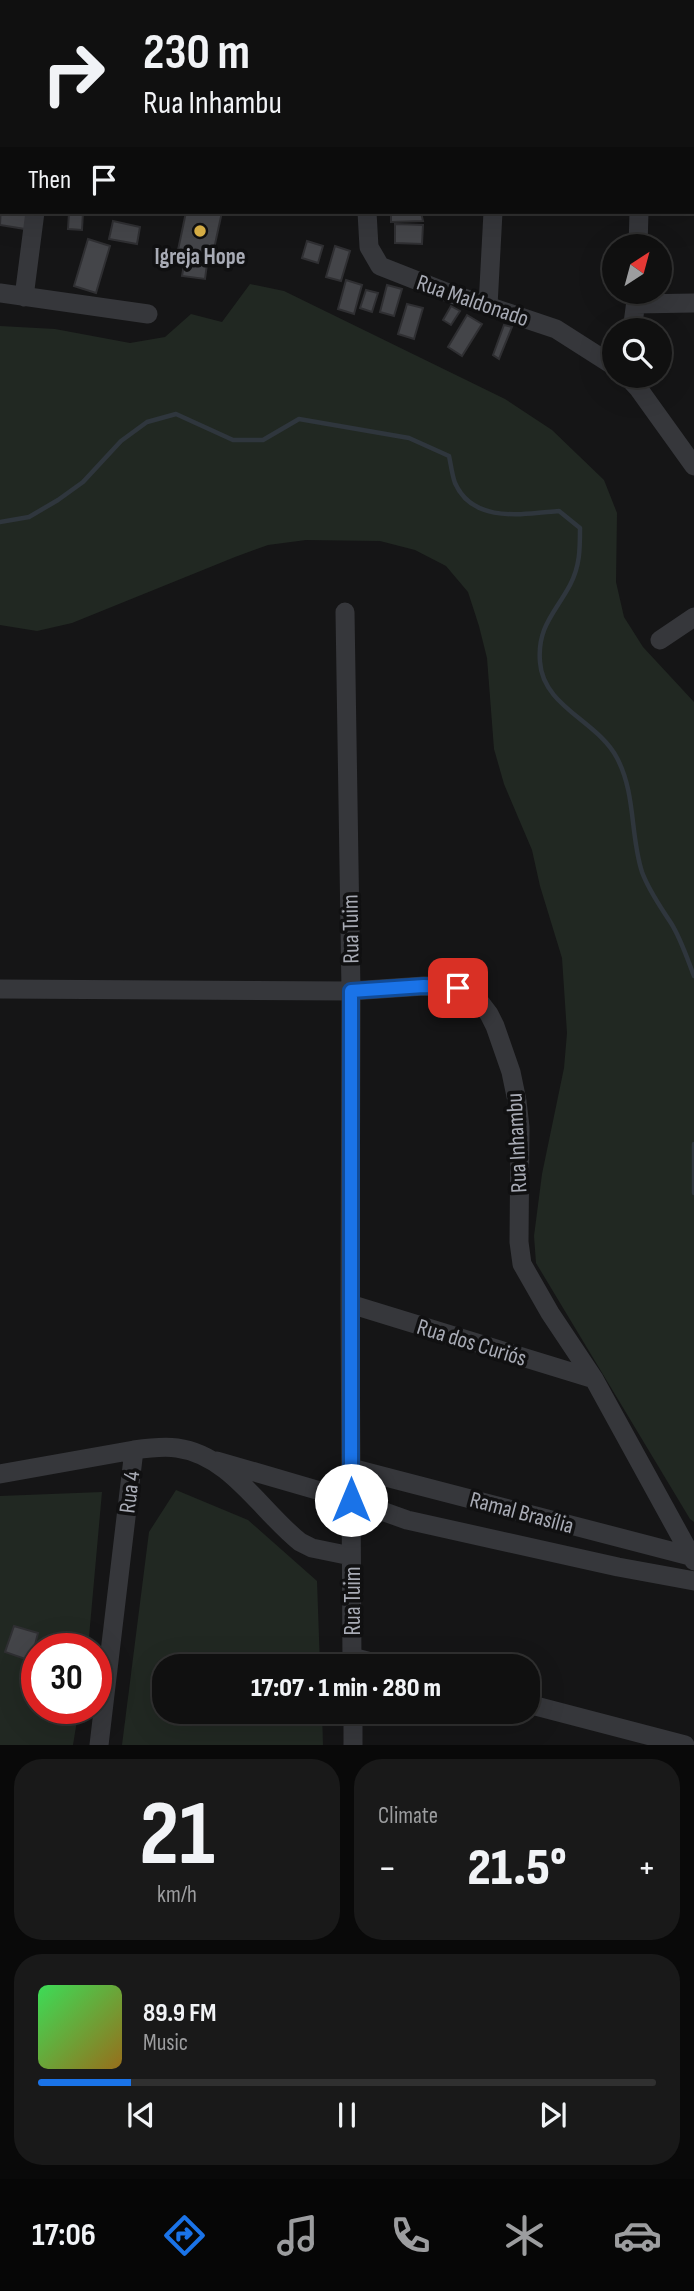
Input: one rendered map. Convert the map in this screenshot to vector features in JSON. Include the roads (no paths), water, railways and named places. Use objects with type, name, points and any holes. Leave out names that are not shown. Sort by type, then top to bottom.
[{"type":"street","points":[[24,297],[35,214]]},
{"type":"street","name":"Rua Maldonado","points":[[362,214],[369,247],[380,266],[446,292],[556,328],[602,358]]},
{"type":"street","points":[[488,306],[493,214]]},
{"type":"street","points":[[638,234],[639,214]]},
{"type":"street","points":[[0,293],[148,314]]},
{"type":"street","points":[[672,301],[694,303]]},
{"type":"street","points":[[638,388],[694,466]]},
{"type":"street","name":"Rua Tuim","points":[[345,612],[351,991],[352,1654]]},
{"type":"street","points":[[660,640],[694,617]]},
{"type":"street","name":"Rua Inhambu","points":[[0,989],[351,991],[424,986],[452,987],[476,997],[489,1014],[511,1072],[520,1127],[519,1255],[526,1272],[594,1379],[693,1558]]},
{"type":"street","name":"Rua dos Curiós","points":[[350,1304],[594,1379]]},
{"type":"street","name":"Rua 4","points":[[99,1745],[134,1450],[174,1447],[197,1452],[212,1459],[300,1542],[312,1548],[351,1556]]},
{"type":"street","points":[[0,1474],[134,1450]]},
{"type":"street","name":"Ramal Brasília","points":[[212,1459],[351,1500],[407,1520],[618,1567],[694,1581]]},
{"type":"street","name":"Ramal Brasília","points":[[351,1468],[693,1558]]},
{"type":"street","points":[[540,1707],[685,1745]]},
{"type":"street","points":[[353,1724],[353,1745]]},
{"type":"waterway","points":[[0,522],[29,517],[58,500],[83,482],[121,441],[147,422],[176,414],[233,440],[263,440],[299,419],[409,438],[449,456],[455,483],[463,496],[486,511],[500,514],[559,511],[580,528],[578,564],[541,639],[540,662],[543,678],[561,702],[597,734],[617,758],[627,786],[642,872],[678,936],[694,976]]},
{"type":"waterway","points":[[694,1144],[694,1193]]},
{"type":"place","name":"Igreja Hope","points":[[200,231]]}]
